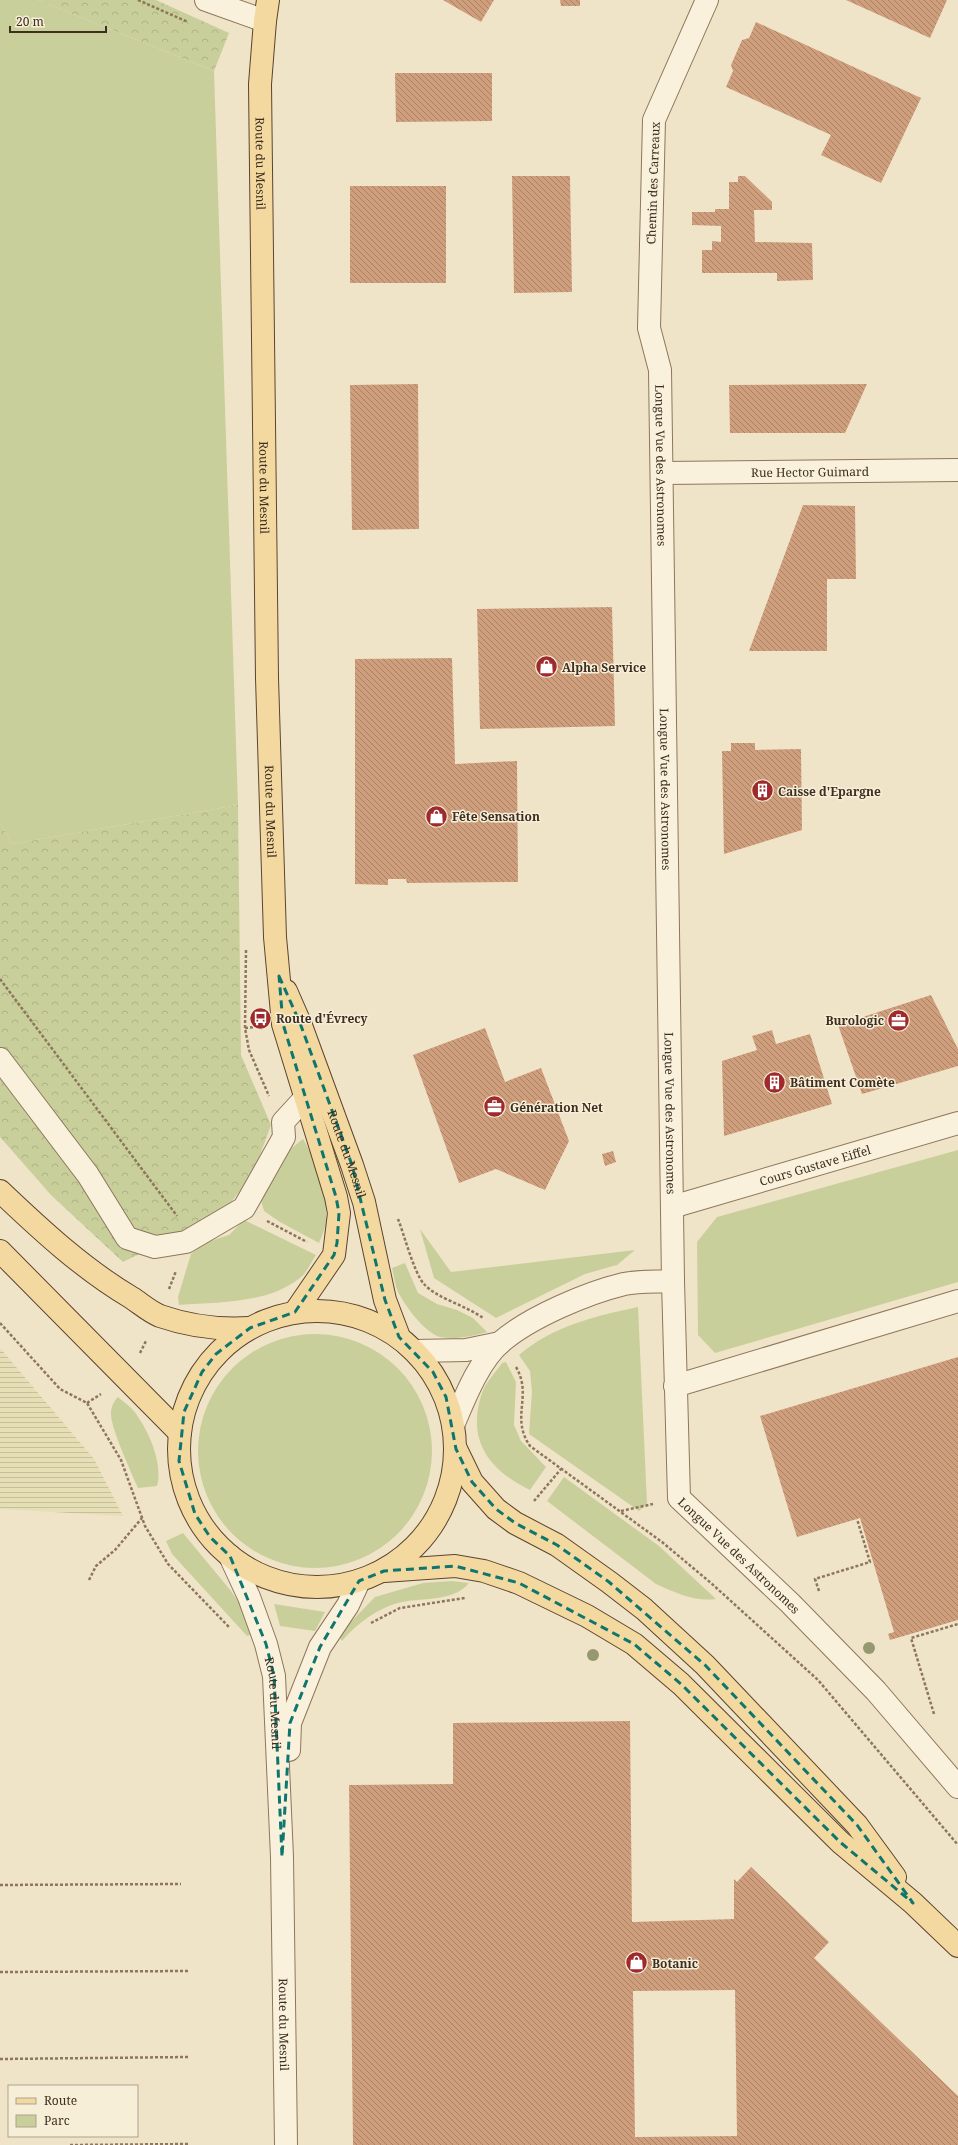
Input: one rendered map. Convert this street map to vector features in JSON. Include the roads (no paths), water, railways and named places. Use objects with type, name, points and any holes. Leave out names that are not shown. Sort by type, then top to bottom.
[{"type":"main road","name":"Route du Mesnil","points":[[266,10],[260,84],[267,686],[271,849],[283,1024],[336,1197],[339,1213],[334,1256],[295,1312]]},
{"type":"main road","name":"Route du Mesnil","points":[[279,976],[300,1023],[364,1202],[385,1300],[399,1336]]},
{"type":"main road","points":[[0,1191],[47,1235],[108,1284],[158,1315],[182,1323],[227,1329],[250,1328]]},
{"type":"main road","points":[[0,1251],[180,1433]]},
{"type":"main road","points":[[323,1310],[349,1314],[375,1322],[399,1336],[416,1351],[433,1372],[446,1397],[454,1423],[456,1449],[454,1474],[447,1498],[437,1520],[418,1544],[405,1557],[384,1571],[359,1582],[326,1588],[291,1585],[259,1575],[230,1556],[210,1537],[195,1514],[185,1488],[179,1461],[180,1433],[184,1412],[191,1391],[202,1372],[216,1354],[232,1340],[250,1328],[272,1318],[295,1312],[323,1310]]},
{"type":"main road","points":[[456,1449],[472,1482],[496,1509],[515,1523],[557,1545],[609,1582],[644,1610],[705,1665],[857,1825],[913,1902]]},
{"type":"main road","points":[[384,1571],[455,1566],[484,1571],[518,1582],[587,1616],[634,1644],[681,1684],[840,1842],[913,1902],[958,1946]]},
{"type":"street","points":[[206,0],[266,10]]},
{"type":"street","name":"Chemin des Carreaux","points":[[649,328],[654,120],[707,0]]},
{"type":"street","name":"Longue Vue des Astronomes","points":[[649,328],[660,370],[673,1281],[679,1498],[790,1603],[876,1691],[958,1788]]},
{"type":"street","name":"Rue Hector Guimard","points":[[662,473],[958,470]]},
{"type":"street","points":[[0,1059],[88,1175],[127,1238],[155,1247],[186,1242],[244,1208],[284,1137],[284,1122],[305,1098],[325,1091]]},
{"type":"street","name":"Cours Gustave Eiffel","points":[[672,1207],[958,1123]]},
{"type":"street","points":[[454,1423],[468,1391],[482,1367],[500,1343],[537,1318],[575,1301],[625,1284],[673,1281]]},
{"type":"street","points":[[675,1386],[958,1302]]},
{"type":"street","points":[[416,1351],[466,1350],[500,1343]]},
{"type":"street","name":"Route du Mesnil","points":[[230,1556],[252,1604],[266,1644],[274,1676],[282,1857],[286,2145]]},
{"type":"street","name":"Route du Mesnil","points":[[282,1857],[290,1722],[320,1647],[348,1605],[359,1582]]},
{"type":"place","name":"Alpha Service","points":[[546,667]]},
{"type":"place","name":"Caisse d'Epargne","points":[[762,791]]},
{"type":"place","name":"Fête Sensation","points":[[436,816]]},
{"type":"place","name":"Route d'Évrecy","points":[[261,1018]]},
{"type":"place","name":"Burologic","points":[[899,1020]]},
{"type":"place","name":"Bâtiment Comète","points":[[774,1082]]},
{"type":"place","name":"Génération Net","points":[[494,1107]]},
{"type":"place","name":"Botanic","points":[[637,1963]]}]
